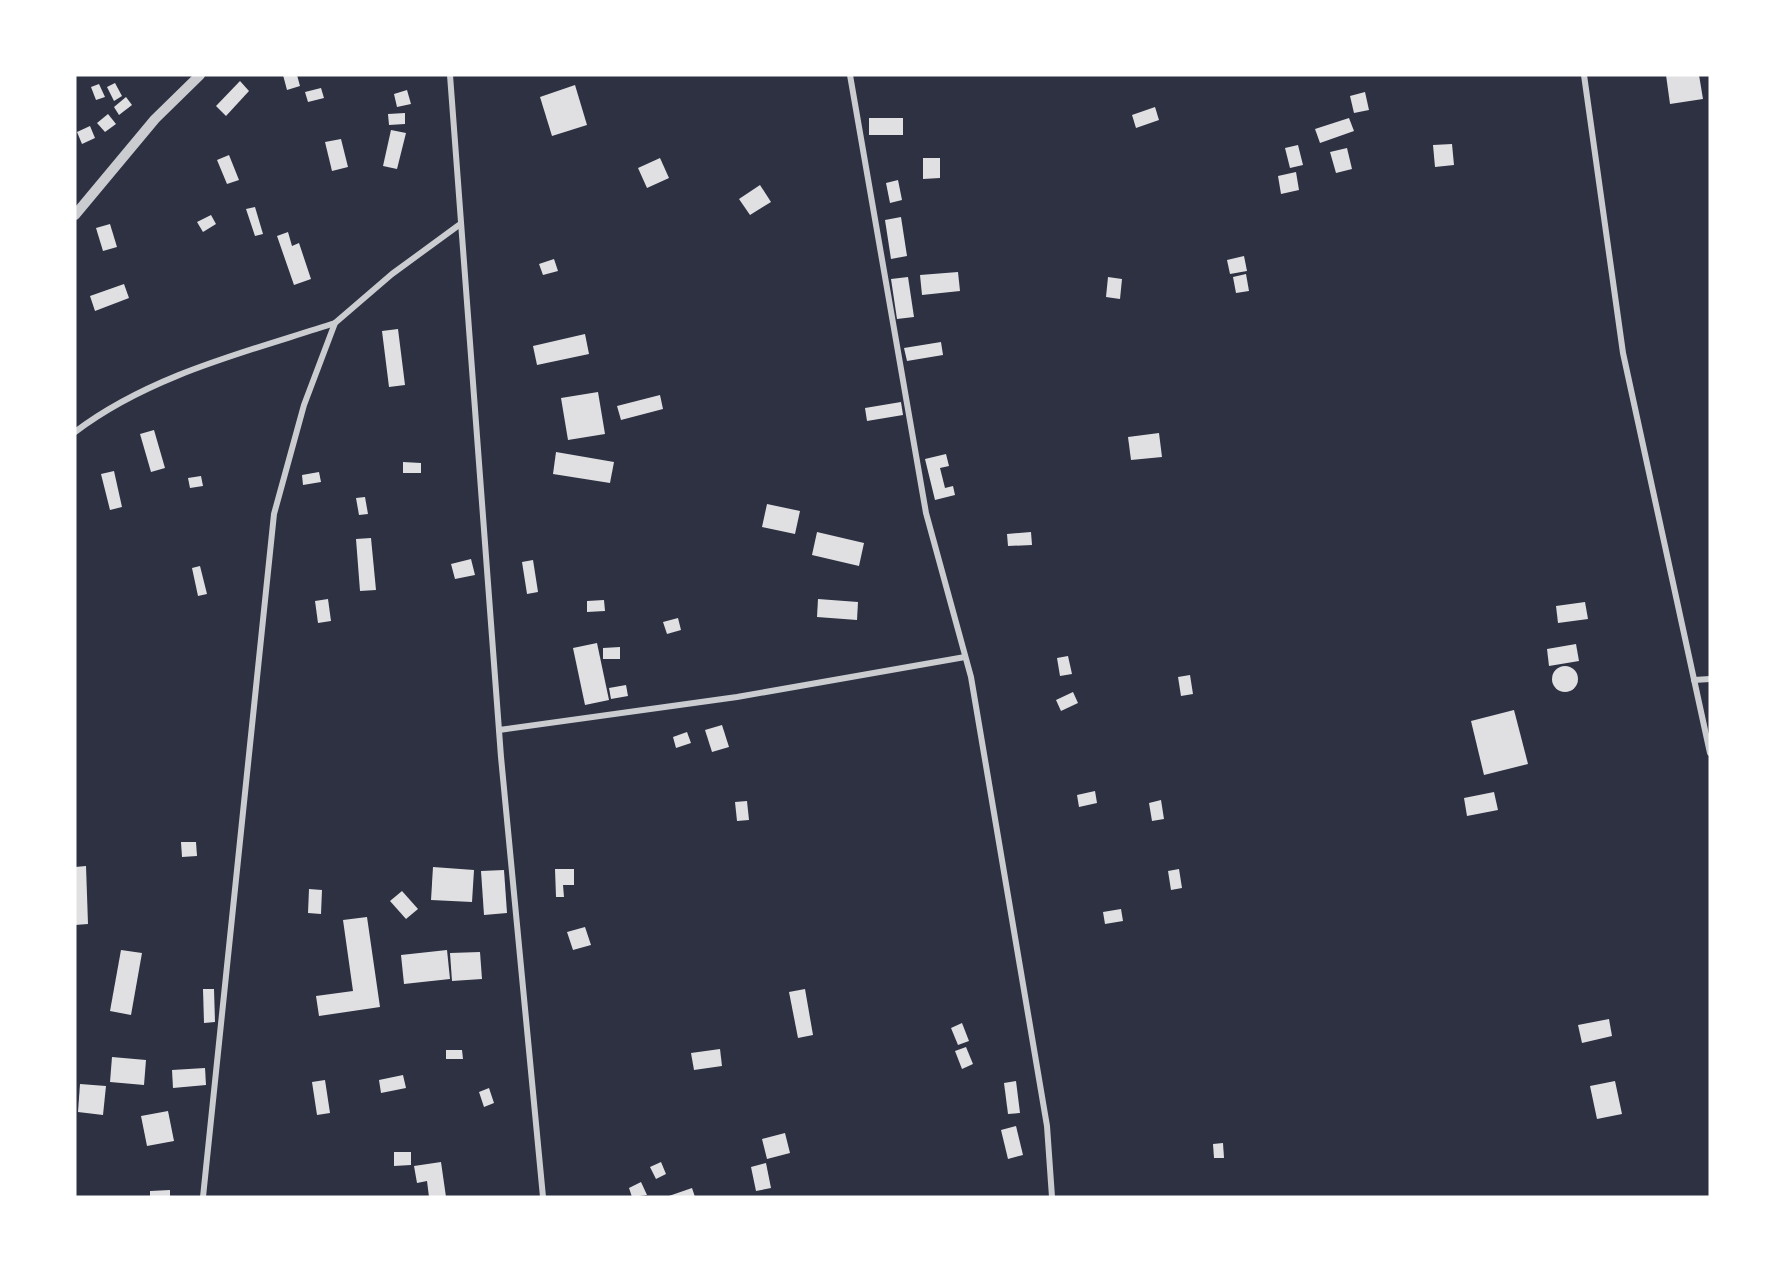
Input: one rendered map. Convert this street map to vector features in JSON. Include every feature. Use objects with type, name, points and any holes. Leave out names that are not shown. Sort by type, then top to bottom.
[{"type":"street","points":[[75,214],[155,119],[200,75]]},
{"type":"street","points":[[450,75],[459,225],[499,730],[543,1197]]},
{"type":"street","points":[[850,75],[908,397],[926,513],[971,677],[1047,1126],[1052,1197]]},
{"type":"street","points":[[1584,75],[1623,353],[1710,753]]},
{"type":"street","points":[[75,432],[104,410],[181,374],[335,323],[392,274],[459,225]]},
{"type":"street","points":[[203,1197],[274,514],[304,405],[335,323]]},
{"type":"street","points":[[499,730],[737,697],[965,657]]},
{"type":"street","points":[[1694,680],[1710,679]]},
{"type":"building","points":[[283,75],[297,75],[300,86],[287,90]]},
{"type":"building","points":[[1666,75],[1699,75],[1703,99],[1670,104]]},
{"type":"building","points":[[240,81],[249,91],[226,116],[216,106]]},
{"type":"building","points":[[115,83],[122,96],[114,101],[107,87]]},
{"type":"building","points":[[99,84],[105,97],[96,100],[91,87]]},
{"type":"building","points":[[575,85],[587,125],[552,136],[540,97]]},
{"type":"building","points":[[321,88],[324,98],[308,102],[305,92]]},
{"type":"building","points":[[407,90],[411,104],[397,107],[394,94]]},
{"type":"building","points":[[1365,92],[1369,110],[1354,113],[1350,96]]},
{"type":"building","points":[[126,97],[132,105],[119,115],[114,107]]},
{"type":"building","points":[[1155,107],[1159,120],[1136,128],[1132,115]]},
{"type":"building","points":[[405,113],[405,124],[389,125],[388,114]]},
{"type":"building","points":[[108,114],[116,124],[105,132],[97,123]]},
{"type":"building","points":[[869,118],[903,118],[903,135],[869,135]]},
{"type":"building","points":[[1349,118],[1354,131],[1320,143],[1315,129]]},
{"type":"building","points":[[90,126],[95,138],[82,144],[77,132]]},
{"type":"building","points":[[391,130],[406,133],[397,169],[383,166]]},
{"type":"building","points":[[341,139],[348,167],[332,171],[325,142]]},
{"type":"building","points":[[1452,144],[1454,165],[1435,167],[1433,145]]},
{"type":"building","points":[[1298,145],[1303,165],[1290,168],[1285,148]]},
{"type":"building","points":[[1347,148],[1352,169],[1336,173],[1330,152]]},
{"type":"building","points":[[229,155],[239,180],[227,184],[217,160]]},
{"type":"building","points":[[660,158],[669,178],[647,188],[638,168]]},
{"type":"building","points":[[923,158],[940,158],[940,178],[923,179]]},
{"type":"building","points":[[1296,172],[1299,190],[1281,194],[1278,176]]},
{"type":"building","points":[[898,180],[902,200],[890,203],[886,183]]},
{"type":"building","points":[[760,185],[771,202],[750,215],[739,199]]},
{"type":"building","points":[[255,207],[263,234],[255,236],[246,209]]},
{"type":"building","points":[[211,215],[216,224],[203,232],[197,222]]},
{"type":"building","points":[[901,217],[907,256],[891,259],[885,220]]},
{"type":"building","points":[[110,224],[117,247],[103,251],[96,228]]},
{"type":"building","points":[[288,232],[292,246],[299,243],[311,279],[294,285],[277,236]]},
{"type":"building","points":[[1244,256],[1247,271],[1230,274],[1227,260]]},
{"type":"building","points":[[554,259],[558,271],[543,275],[539,264]]},
{"type":"building","points":[[958,272],[960,291],[922,295],[920,275]]},
{"type":"building","points":[[1246,274],[1249,291],[1236,293],[1233,277]]},
{"type":"building","points":[[908,277],[914,317],[897,319],[891,279]]},
{"type":"building","points":[[1108,277],[1122,279],[1120,299],[1106,297]]},
{"type":"building","points":[[124,284],[129,298],[95,311],[90,296]]},
{"type":"building","points":[[398,329],[405,385],[389,387],[382,331]]},
{"type":"building","points":[[585,334],[589,354],[537,365],[533,346]]},
{"type":"building","points":[[941,342],[943,355],[907,361],[904,348]]},
{"type":"building","points":[[598,392],[605,434],[568,440],[561,398]]},
{"type":"building","points":[[660,395],[663,409],[621,420],[617,406]]},
{"type":"building","points":[[901,402],[903,415],[867,421],[865,408]]},
{"type":"building","points":[[154,430],[165,468],[151,472],[140,434]]},
{"type":"building","points":[[1159,433],[1162,457],[1131,460],[1128,437]]},
{"type":"building","points":[[556,452],[614,462],[610,483],[553,474]]},
{"type":"building","points":[[946,454],[949,466],[940,468],[945,488],[953,486],[955,495],[935,500],[925,459]]},
{"type":"building","points":[[403,462],[421,463],[421,473],[403,473]]},
{"type":"building","points":[[114,471],[122,507],[110,510],[101,474]]},
{"type":"building","points":[[319,472],[321,482],[303,485],[302,475]]},
{"type":"building","points":[[201,476],[203,486],[190,488],[188,478]]},
{"type":"building","points":[[365,497],[368,514],[359,515],[356,498]]},
{"type":"building","points":[[767,504],[800,511],[795,534],[762,527]]},
{"type":"building","points":[[817,532],[864,543],[859,566],[812,555]]},
{"type":"building","points":[[1031,532],[1032,545],[1008,546],[1007,534]]},
{"type":"building","points":[[371,538],[376,590],[360,591],[356,539]]},
{"type":"building","points":[[471,559],[475,575],[455,579],[451,564]]},
{"type":"building","points":[[533,560],[538,592],[527,594],[522,562]]},
{"type":"building","points":[[200,566],[207,594],[198,596],[192,568]]},
{"type":"building","points":[[328,599],[331,621],[318,623],[315,601]]},
{"type":"building","points":[[818,599],[858,602],[857,620],[817,617]]},
{"type":"building","points":[[604,600],[605,611],[587,612],[587,601]]},
{"type":"building","points":[[1585,602],[1588,619],[1558,623],[1556,606]]},
{"type":"building","points":[[678,618],[681,630],[667,634],[663,622]]},
{"type":"building","points":[[597,643],[609,700],[585,705],[573,648]]},
{"type":"building","points":[[1576,644],[1579,661],[1549,666],[1547,649]]},
{"type":"building","points":[[620,647],[620,659],[603,659],[603,648]]},
{"type":"building","points":[[1068,656],[1072,674],[1060,676],[1057,658]]},
{"type":"building","points":[[1565,666],[1574,670],[1578,679],[1574,688],[1565,692],[1556,688],[1552,679],[1556,670]]},
{"type":"building","points":[[1190,675],[1193,694],[1181,696],[1178,677]]},
{"type":"building","points":[[626,685],[628,696],[611,699],[609,688]]},
{"type":"building","points":[[1073,692],[1078,703],[1061,711],[1056,700]]},
{"type":"building","points":[[1514,710],[1528,764],[1484,775],[1471,721]]},
{"type":"building","points":[[722,725],[729,747],[712,752],[705,730]]},
{"type":"building","points":[[687,732],[691,743],[676,748],[673,737]]},
{"type":"building","points":[[1095,791],[1097,803],[1079,807],[1077,795]]},
{"type":"building","points":[[1494,792],[1498,810],[1467,816],[1464,798]]},
{"type":"building","points":[[1161,800],[1164,819],[1152,821],[1149,803]]},
{"type":"building","points":[[747,801],[749,820],[737,821],[735,802]]},
{"type":"building","points":[[181,842],[196,842],[197,856],[182,857]]},
{"type":"building","points":[[86,866],[88,924],[75,925],[75,867]]},
{"type":"building","points":[[433,867],[474,870],[472,902],[431,900]]},
{"type":"building","points":[[555,869],[574,869],[574,885],[563,885],[564,897],[556,897]]},
{"type":"building","points":[[1179,869],[1182,888],[1171,890],[1168,871]]},
{"type":"building","points":[[504,870],[507,913],[484,915],[481,871]]},
{"type":"building","points":[[309,889],[322,890],[321,914],[308,913]]},
{"type":"building","points":[[402,891],[418,909],[406,919],[390,901]]},
{"type":"building","points":[[1121,909],[1123,921],[1105,924],[1103,912]]},
{"type":"building","points":[[367,917],[380,1007],[319,1016],[316,996],[353,991],[343,920]]},
{"type":"building","points":[[585,927],[591,945],[573,950],[567,932]]},
{"type":"building","points":[[121,950],[142,953],[131,1015],[110,1011]]},
{"type":"building","points":[[447,950],[450,979],[404,984],[401,955]]},
{"type":"building","points":[[480,952],[482,979],[452,981],[450,953]]},
{"type":"building","points":[[203,989],[214,989],[215,1022],[204,1023]]},
{"type":"building","points":[[805,989],[813,1035],[798,1038],[789,992]]},
{"type":"building","points":[[1609,1019],[1612,1036],[1582,1043],[1578,1025]]},
{"type":"building","points":[[962,1023],[969,1041],[958,1045],[951,1028]]},
{"type":"building","points":[[966,1047],[973,1064],[962,1069],[955,1051]]},
{"type":"building","points":[[720,1049],[722,1066],[694,1070],[691,1053]]},
{"type":"building","points":[[446,1050],[462,1050],[463,1059],[446,1059]]},
{"type":"building","points":[[112,1057],[146,1060],[144,1085],[110,1082]]},
{"type":"building","points":[[205,1068],[206,1085],[173,1088],[172,1070]]},
{"type":"building","points":[[403,1075],[406,1088],[381,1093],[379,1080]]},
{"type":"building","points":[[325,1080],[330,1113],[317,1115],[312,1082]]},
{"type":"building","points":[[1016,1081],[1020,1113],[1008,1114],[1004,1083]]},
{"type":"building","points":[[1615,1081],[1622,1114],[1597,1119],[1590,1086]]},
{"type":"building","points":[[80,1084],[106,1086],[103,1115],[78,1112]]},
{"type":"building","points":[[489,1088],[494,1103],[484,1107],[479,1092]]},
{"type":"building","points":[[168,1111],[174,1141],[147,1146],[141,1116]]},
{"type":"building","points":[[1016,1126],[1023,1155],[1008,1159],[1001,1130]]},
{"type":"building","points":[[785,1133],[790,1153],[767,1159],[762,1139]]},
{"type":"building","points":[[1223,1143],[1224,1158],[1214,1158],[1213,1144]]},
{"type":"building","points":[[394,1152],[411,1152],[411,1165],[394,1166]]},
{"type":"building","points":[[441,1162],[446,1197],[429,1197],[427,1181],[417,1183],[414,1166]]},
{"type":"building","points":[[661,1162],[666,1174],[656,1179],[650,1167]]},
{"type":"building","points":[[766,1163],[771,1188],[756,1191],[751,1167]]},
{"type":"building","points":[[641,1182],[647,1195],[632,1197],[629,1188]]},
{"type":"building","points":[[692,1188],[695,1197],[666,1197]]},
{"type":"building","points":[[170,1190],[170,1197],[150,1197],[150,1191]]}]
